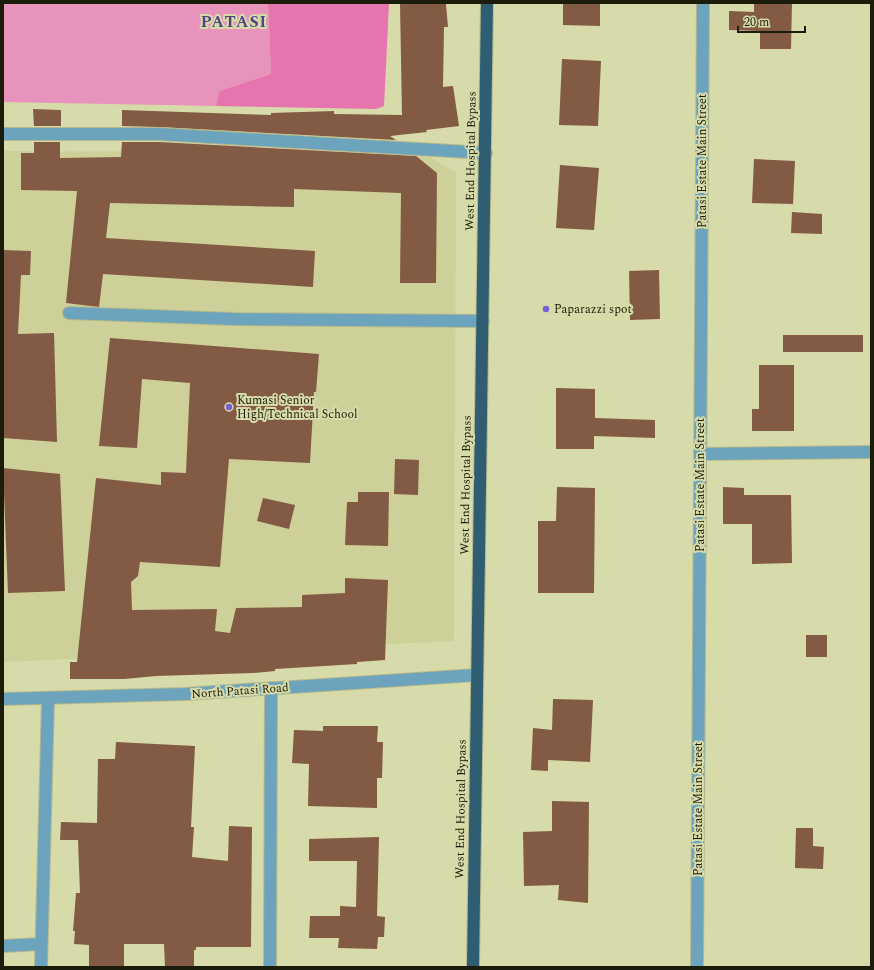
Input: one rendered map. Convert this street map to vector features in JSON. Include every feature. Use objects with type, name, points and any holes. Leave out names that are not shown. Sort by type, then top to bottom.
[{"type":"highway","name":"West End Hospital Bypass","points":[[473,967],[487,3]]},
{"type":"street","name":"Patasi Estate Main Street","points":[[697,967],[703,3]]},
{"type":"street","points":[[3,134],[159,134],[486,153]]},
{"type":"street","points":[[69,313],[188,316],[234,319],[483,321]]},
{"type":"street","points":[[700,454],[871,452]]},
{"type":"street","name":"North Patasi Road","points":[[3,699],[48,699],[185,694],[477,675]]},
{"type":"street","points":[[270,967],[271,688]]},
{"type":"street","points":[[41,967],[48,699]]},
{"type":"street","points":[[3,946],[41,944]]},
{"type":"shaded area","points":[[3,3],[268,3],[271,74],[219,91],[216,106],[3,102]]},
{"type":"shaded area","points":[[268,3],[389,3],[384,106],[376,109],[216,106],[219,91],[271,74]]},
{"type":"shaded area","name":"Kumasi Senior High/Technical School","points":[[3,151],[220,152],[430,157],[456,173],[454,641],[3,662]]},
{"type":"building","points":[[400,3],[446,4],[448,27],[444,27],[443,87],[453,86],[459,126],[426,130],[427,132],[390,136],[396,140],[122,126],[122,110],[271,115],[271,113],[334,111],[334,114],[402,115]]},
{"type":"building","points":[[563,3],[600,3],[600,26],[563,25]]},
{"type":"building","points":[[754,3],[792,3],[791,49],[760,49],[760,31],[729,30],[729,11],[754,12]]},
{"type":"building","points":[[562,59],[601,61],[598,126],[559,125]]},
{"type":"building","points":[[33,109],[61,110],[61,126],[34,126]]},
{"type":"building","points":[[34,142],[60,142],[60,158],[121,157],[122,142],[159,142],[416,156],[437,173],[436,283],[400,283],[401,193],[294,189],[294,207],[110,203],[106,238],[315,251],[313,287],[103,274],[99,307],[66,303],[77,191],[21,190],[21,153],[34,153]]},
{"type":"building","points":[[754,159],[795,161],[793,204],[752,203]]},
{"type":"building","points":[[560,165],[599,168],[594,230],[556,228]]},
{"type":"building","points":[[792,212],[822,214],[822,234],[791,233]]},
{"type":"building","points":[[3,250],[31,251],[30,275],[21,275],[18,334],[54,333],[57,442],[3,438]]},
{"type":"building","points":[[659,270],[660,319],[630,320],[629,271]]},
{"type":"building","points":[[783,335],[863,335],[863,352],[783,352]]},
{"type":"building","points":[[110,338],[319,354],[316,392],[314,392],[310,463],[229,459],[220,567],[140,562],[138,576],[131,582],[132,610],[217,609],[215,631],[230,633],[236,608],[302,607],[302,595],[345,593],[345,578],[388,580],[385,660],[357,662],[357,664],[275,669],[275,671],[253,673],[156,676],[124,679],[70,679],[70,662],[77,662],[96,478],[161,485],[161,472],[186,473],[190,383],[142,379],[137,448],[99,446]]},
{"type":"building","points":[[759,365],[794,365],[794,431],[752,431],[752,409],[759,409]]},
{"type":"building","points":[[556,388],[595,389],[595,418],[655,420],[655,438],[594,436],[594,449],[556,449]]},
{"type":"building","points":[[395,459],[419,460],[418,495],[394,494]]},
{"type":"building","points":[[3,468],[60,474],[65,591],[8,593]]},
{"type":"building","points":[[557,487],[595,488],[594,593],[538,593],[538,521],[556,521]]},
{"type":"building","points":[[723,487],[744,488],[744,495],[791,495],[792,563],[752,564],[752,524],[723,524]]},
{"type":"building","points":[[358,492],[389,492],[388,546],[345,545],[347,502],[358,502]]},
{"type":"building","points":[[263,498],[295,505],[289,529],[257,521]]},
{"type":"building","points":[[806,635],[827,635],[827,657],[806,657]]},
{"type":"building","points":[[553,699],[593,700],[590,762],[548,760],[548,771],[531,770],[533,728],[552,730]]},
{"type":"building","points":[[323,726],[378,726],[377,742],[383,742],[382,778],[377,778],[377,808],[308,806],[309,764],[292,763],[294,730],[323,731]]},
{"type":"building","points":[[116,742],[195,746],[191,827],[194,827],[192,857],[228,861],[229,826],[252,827],[251,947],[196,947],[196,950],[194,950],[194,967],[165,967],[164,944],[124,944],[124,967],[89,967],[89,945],[74,944],[75,931],[73,931],[76,893],[80,893],[78,840],[60,840],[61,822],[97,823],[98,759],[115,759]]},
{"type":"building","points":[[552,801],[589,802],[588,903],[558,900],[559,885],[524,886],[523,832],[552,831]]},
{"type":"building","points":[[796,828],[813,828],[813,846],[824,847],[823,869],[795,868]]},
{"type":"building","points":[[379,837],[377,916],[385,917],[384,937],[378,937],[377,949],[338,948],[339,938],[309,938],[310,916],[340,916],[340,906],[356,907],[357,861],[309,861],[309,839]]},
{"type":"place","name":"Paparazzi spot","points":[[546,309]]},
{"type":"place","name":"Kumasi Senior High/Technical School","points":[[229,407]]},
{"type":"district","name":"PATASI","points":[[234,22]]}]
